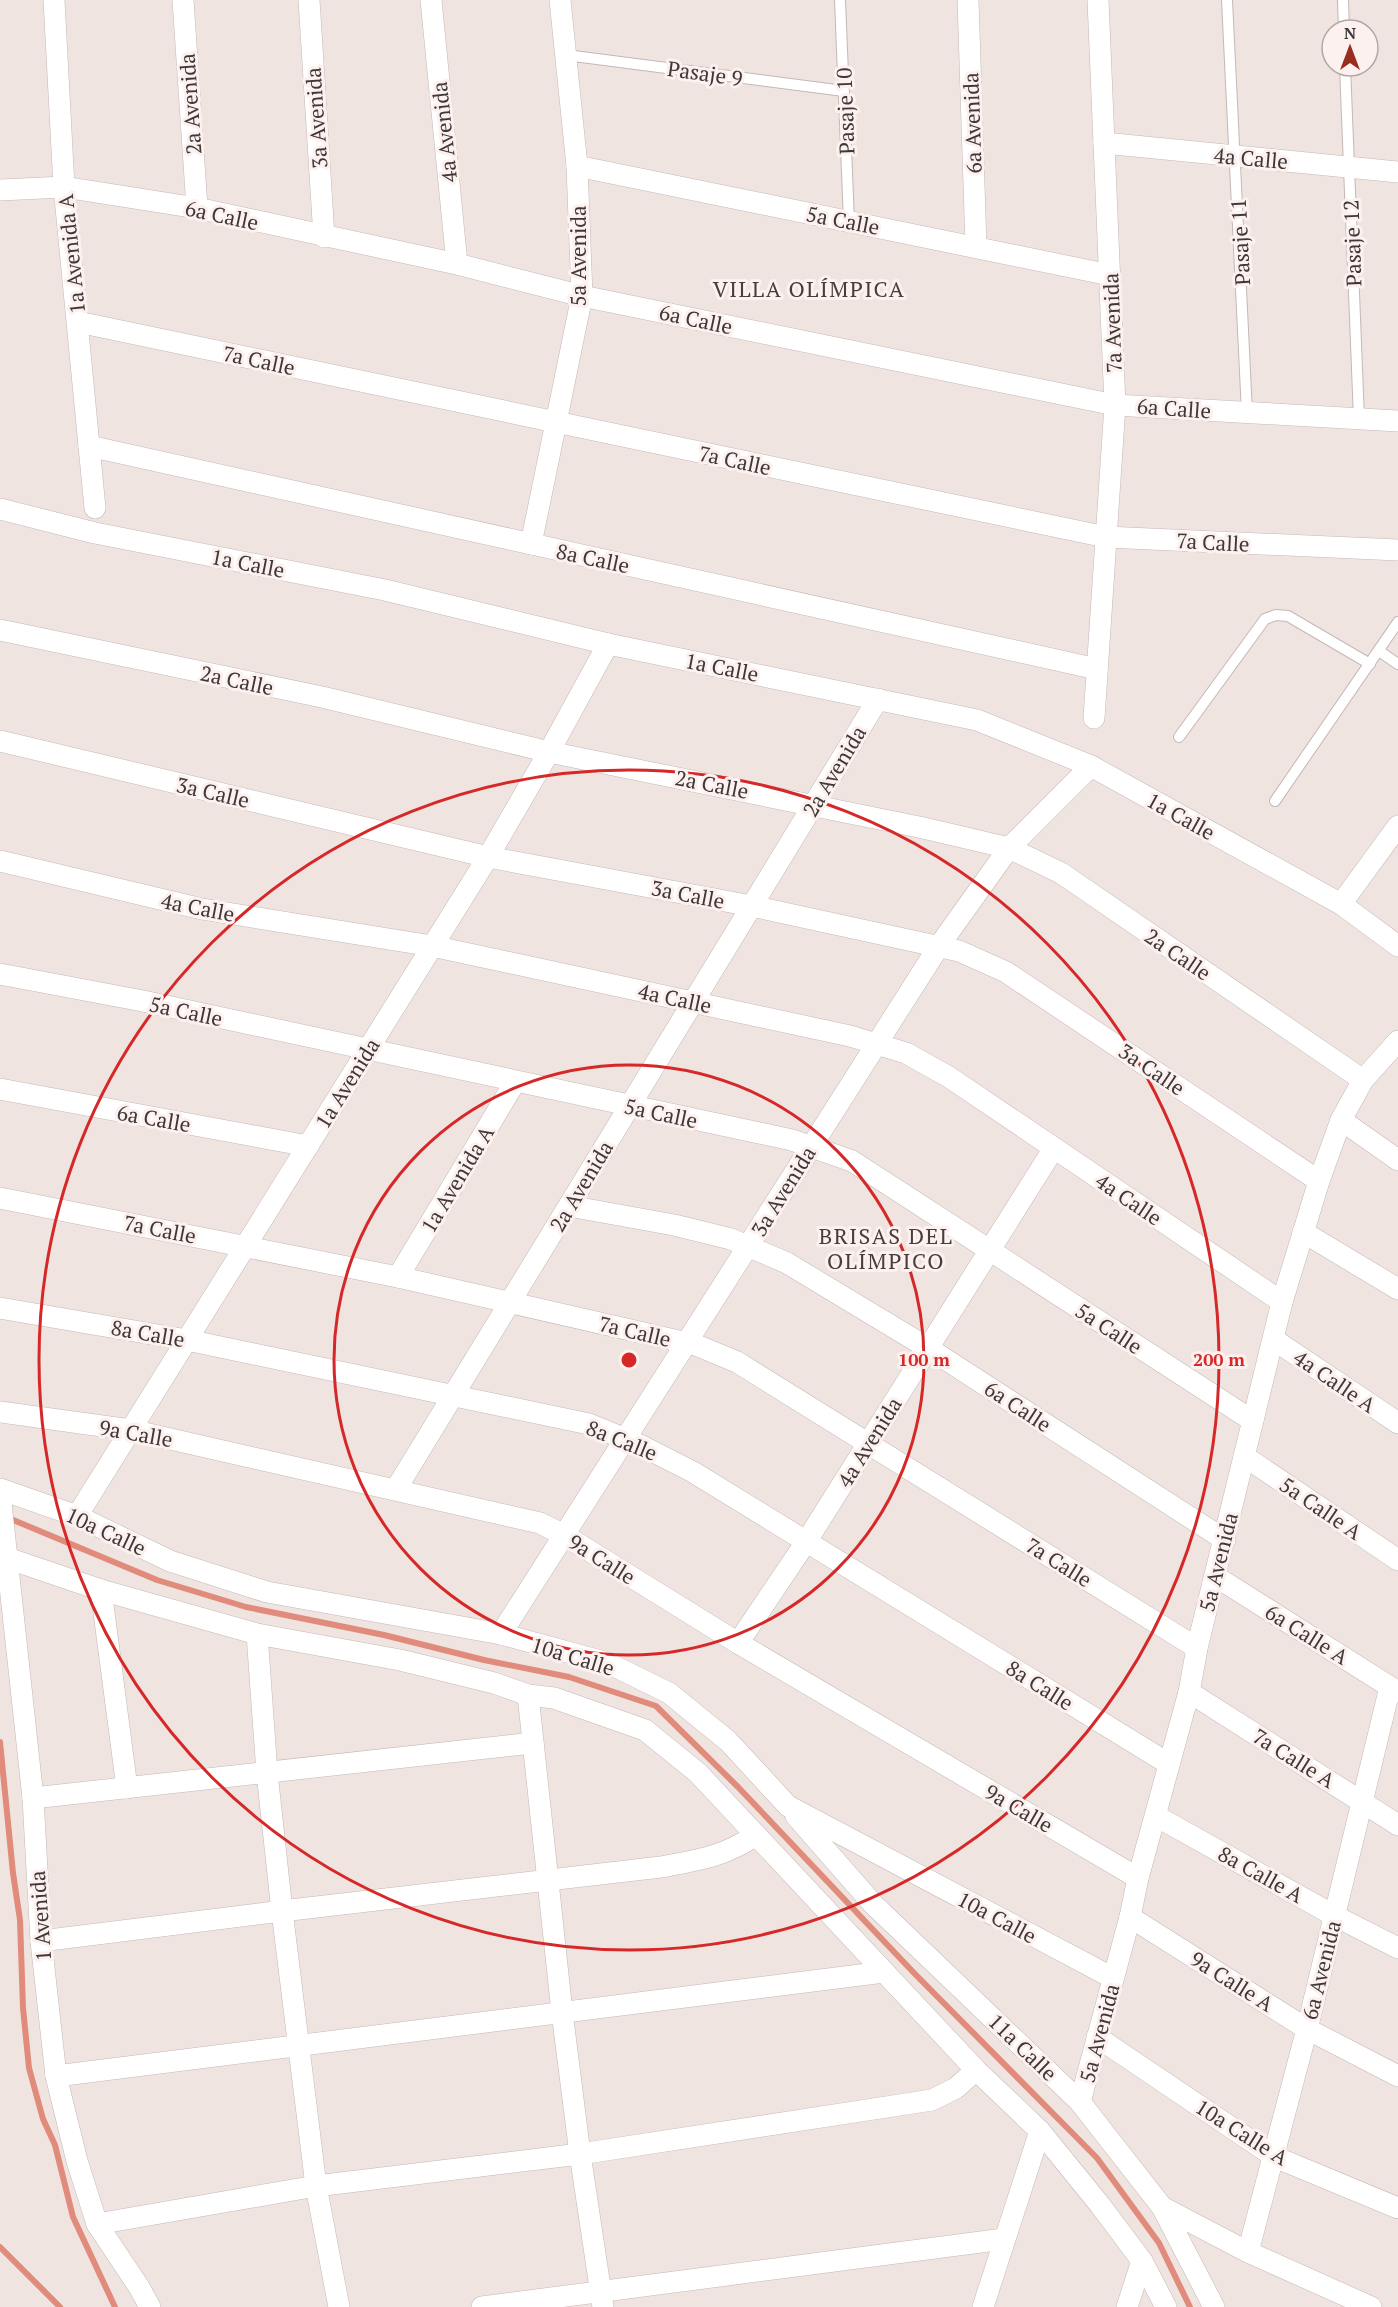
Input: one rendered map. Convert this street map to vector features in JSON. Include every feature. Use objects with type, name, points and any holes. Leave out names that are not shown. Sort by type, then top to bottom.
[{"type":"street","name":"1a Avenida A","points":[[54,0],[64,187],[94,508]]},
{"type":"street","name":"2a Avenida","points":[[183,0],[197,208]]},
{"type":"street","name":"3a Avenida","points":[[309,0],[324,237]]},
{"type":"street","name":"4a Avenida","points":[[430,0],[457,264]]},
{"type":"street","name":"5a Avenida","points":[[531,544],[582,296],[577,166],[560,0]]},
{"type":"street","name":"6a Avenida","points":[[968,0],[976,246]]},
{"type":"street","name":"7a Avenida","points":[[1094,718],[1115,405],[1098,0]]},
{"type":"street","name":"4a Calle","points":[[1104,143],[1398,172]]},
{"type":"street","name":"5a Calle","points":[[577,166],[1110,275]]},
{"type":"street","name":"6a Calle","points":[[0,190],[64,187],[197,208],[457,264],[582,296],[1115,405],[1398,421]]},
{"type":"street","name":"7a Calle","points":[[78,322],[1107,537],[1398,550]]},
{"type":"street","name":"8a Calle","points":[[89,446],[1097,669]]},
{"type":"street","name":"1a Calle","points":[[0,509],[95,533],[385,590],[608,644],[977,720],[1091,766],[1341,904],[1398,946]]},
{"type":"street","name":"2a Calle","points":[[0,630],[322,697],[549,752],[814,804],[1009,848],[1060,873],[1363,1080]]},
{"type":"street","name":"1a Avenida","points":[[77,1516],[488,857],[608,644]]},
{"type":"street","name":"2a Avenida","points":[[396,1489],[878,699]]},
{"type":"street","name":"3a Calle","points":[[0,741],[488,857],[752,906],[959,951],[1006,972],[1319,1181]]},
{"type":"street","name":"3a Avenida","points":[[501,1634],[939,946],[1009,848],[1091,766]]},
{"type":"street","points":[[1341,904],[1398,826]]},
{"type":"street","name":"4a Calle","points":[[0,861],[202,909],[432,946],[850,1036],[906,1053],[949,1077],[1282,1302]]},
{"type":"street","name":"5a Calle","points":[[0,974],[143,1001],[792,1140],[852,1161],[1253,1421]]},
{"type":"street","name":"5a Avenida","points":[[1080,2102],[1168,1764],[1190,1692],[1197,1648],[1282,1302],[1319,1181],[1341,1120],[1363,1080],[1398,1041]]},
{"type":"street","name":"1a Avenida A","points":[[398,1277],[515,1082]]},
{"type":"street","name":"6a Calle","points":[[0,1089],[308,1146]]},
{"type":"street","points":[[1341,1120],[1398,1160]]},
{"type":"street","name":"4a Avenida","points":[[738,1643],[806,1542],[1054,1148]]},
{"type":"street","name":"7a Calle","points":[[0,1198],[398,1277],[687,1343],[736,1362],[1197,1648]]},
{"type":"street","name":"6a Calle","points":[[569,1206],[674,1225],[731,1239],[787,1263],[928,1348],[1225,1540]]},
{"type":"street","points":[[1303,1232],[1398,1289]]},
{"type":"street","name":"8a Calle","points":[[0,1308],[187,1340],[589,1424],[693,1472],[1168,1764]]},
{"type":"street","name":"4a Calle A","points":[[1273,1339],[1398,1423]]},
{"type":"street","name":"9a Calle","points":[[0,1412],[131,1430],[540,1523],[564,1535],[738,1643],[1138,1878]]},
{"type":"street","name":"5a Calle A","points":[[1244,1456],[1398,1560]]},
{"type":"street","name":"10a Calle","points":[[0,1496],[77,1516],[170,1561],[267,1592],[501,1634],[608,1663],[669,1693],[728,1741],[788,1806],[1113,1978]]},
{"type":"street","name":"1 Avenida","points":[[0,1496],[33,1798],[41,1941],[56,2076],[77,2161],[97,2224],[140,2287],[150,2307]]},
{"type":"street","points":[[7,1558],[101,1590],[257,1634],[400,1660],[494,1683],[528,1695],[554,1698],[645,1730],[698,1773],[976,2070],[1040,2131],[1142,2261],[1167,2307]]},
{"type":"street","name":"6a Calle A","points":[[1215,1575],[1394,1689]]},
{"type":"street","points":[[101,1590],[127,1788]]},
{"type":"street","points":[[257,1634],[267,1773],[282,1911],[316,2186],[339,2307]]},
{"type":"street","name":"6a Avenida","points":[[1248,2252],[1275,2157],[1362,1801],[1394,1689]]},
{"type":"street","name":"7a Calle A","points":[[1190,1692],[1398,1825]]},
{"type":"street","points":[[528,1695],[562,2013],[602,2299]]},
{"type":"street","points":[[33,1798],[533,1743]]},
{"type":"street","name":"11a Calle","points":[[788,1806],[873,1904],[1080,2102],[1162,2207],[1248,2252],[1371,2307]]},
{"type":"street","name":"8a Calle A","points":[[1156,1816],[1335,1916],[1398,1948]]},
{"type":"street","points":[[41,1941],[662,1868],[710,1858],[735,1849],[756,1835]]},
{"type":"street","name":"9a Calle A","points":[[1130,1917],[1307,2029],[1398,2076]]},
{"type":"street","points":[[56,2076],[884,1972]]},
{"type":"street","name":"10a Calle A","points":[[1097,2037],[1275,2157],[1398,2208]]},
{"type":"street","points":[[97,2224],[316,2186],[580,2154],[932,2100],[956,2088],[976,2070]]},
{"type":"street","points":[[983,2307],[1040,2131]]},
{"type":"street","points":[[1162,2207],[1214,2307]]},
{"type":"street","points":[[483,2307],[602,2299],[1004,2240]]},
{"type":"street","points":[[1127,2307],[1142,2261]]},
{"type":"lane","name":"Pasaje 10","points":[[840,0],[849,222]]},
{"type":"lane","name":"Pasaje 11","points":[[1227,0],[1247,413]]},
{"type":"lane","points":[[1343,0],[1344,18]]},
{"type":"lane","name":"Pasaje 9","points":[[566,55],[844,92]]},
{"type":"lane","name":"Pasaje 12","points":[[1345,78],[1359,419]]},
{"type":"lane","points":[[1179,737],[1266,619],[1276,615],[1288,616],[1370,664]]},
{"type":"lane","points":[[1275,801],[1398,622]]},
{"type":"lane","points":[[1378,651],[1398,664]]},
{"type":"waterway","points":[[6,1517],[157,1580],[246,1607],[384,1635],[484,1660],[569,1677],[656,1706],[738,1787],[915,1974],[1097,2158],[1159,2243],[1190,2307]]},
{"type":"waterway","points":[[0,1742],[20,1920],[23,2008],[29,2068],[43,2119],[55,2145],[73,2217],[115,2307]]},
{"type":"waterway","points":[[0,2247],[60,2307]]},
{"type":"district","name":"VILLA OLÍMPICA","points":[[809,288]]},
{"type":"district","name":"BRISAS DEL OLÍMPICO","points":[[886,1248]]}]
